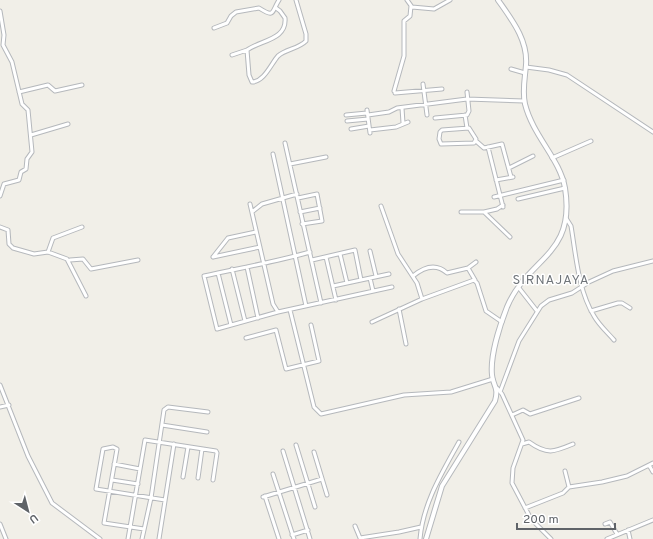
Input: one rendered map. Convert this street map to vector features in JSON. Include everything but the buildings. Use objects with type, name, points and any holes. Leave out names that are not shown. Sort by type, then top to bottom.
[{"type":"street","points":[[214,28],[227,23],[231,16],[236,12],[259,8],[269,14],[276,8],[279,0]]},
{"type":"street","points":[[247,50],[249,78],[254,82],[267,72],[282,53],[304,43],[307,39],[296,0]]},
{"type":"street","points":[[407,0],[411,6],[410,16],[404,21],[404,56],[394,92],[442,89]]},
{"type":"street","points":[[411,6],[434,9],[450,0]]},
{"type":"street","points":[[498,0],[522,39],[526,54],[524,101],[534,129],[564,180],[565,188],[566,218],[564,230],[556,246],[519,288],[510,301],[502,322],[493,361],[493,379],[521,434],[522,444],[511,476],[514,487],[533,521],[551,539]]},
{"type":"street","points":[[232,55],[276,37],[282,31],[285,18],[276,8]]},
{"type":"street","points":[[0,11],[4,35],[3,45],[12,62],[22,105],[28,110],[32,153],[27,159],[26,169],[21,172],[18,181],[3,185],[0,196]]},
{"type":"street","points":[[526,67],[549,70],[567,75],[653,132]]},
{"type":"street","points":[[511,69],[525,73]]},
{"type":"street","points":[[423,84],[427,115]]},
{"type":"street","points":[[19,92],[48,85],[55,90],[82,85]]},
{"type":"street","points":[[434,118],[465,115],[469,111],[467,92]]},
{"type":"street","points":[[346,115],[367,114],[425,104],[467,99],[507,102],[524,101]]},
{"type":"street","points":[[402,108],[403,123]]},
{"type":"street","points":[[347,121],[367,114]]},
{"type":"street","points":[[367,114],[370,130]]},
{"type":"street","points":[[465,115],[467,128]]},
{"type":"street","points":[[351,129],[370,130],[396,127],[408,122]]},
{"type":"street","points":[[31,135],[68,124]]},
{"type":"street","points":[[476,141],[470,143],[441,144],[440,132],[442,130],[467,128],[473,131],[476,141],[484,148],[502,144],[512,177],[496,180]]},
{"type":"street","points":[[552,158],[591,141]]},
{"type":"street","points":[[285,143],[321,303]]},
{"type":"street","points":[[461,212],[484,212],[503,206],[488,147]]},
{"type":"street","points":[[273,154],[306,306]]},
{"type":"street","points":[[509,168],[533,156]]},
{"type":"street","points":[[290,164],[326,157]]},
{"type":"street","points":[[494,197],[564,180]]},
{"type":"street","points":[[517,192],[518,200],[565,188]]},
{"type":"street","points":[[252,212],[262,204],[282,198],[317,194],[322,221],[302,224]]},
{"type":"street","points":[[250,204],[273,304],[278,312]]},
{"type":"street","points":[[381,206],[398,254],[413,276],[422,299]]},
{"type":"street","points":[[300,212],[320,208]]},
{"type":"street","points":[[484,212],[510,237]]},
{"type":"street","points":[[566,218],[571,226],[582,287],[591,311],[596,320],[614,340]]},
{"type":"street","points":[[0,227],[8,230],[9,244],[13,248],[34,254],[48,252],[70,260],[83,259],[91,269],[138,260]]},
{"type":"street","points":[[48,252],[53,238],[82,227]]},
{"type":"street","points":[[256,232],[228,238],[213,257],[260,247]]},
{"type":"street","points":[[312,260],[355,250],[361,280]]},
{"type":"street","points":[[370,251],[376,276]]},
{"type":"street","points":[[310,252],[264,264],[232,269],[204,276],[217,329],[278,312],[392,287]]},
{"type":"street","points":[[340,254],[347,283]]},
{"type":"street","points":[[326,257],[336,300]]},
{"type":"street","points":[[70,260],[75,276],[86,296]]},
{"type":"street","points":[[500,392],[520,341],[537,311],[546,302],[572,293],[598,278],[619,269],[653,261]]},
{"type":"street","points":[[413,276],[421,270],[432,266],[443,268],[447,273],[468,268],[476,262]]},
{"type":"street","points":[[247,267],[258,318]]},
{"type":"street","points":[[468,268],[476,280],[486,311],[502,322]]},
{"type":"street","points":[[232,269],[245,322]]},
{"type":"street","points":[[218,273],[231,326]]},
{"type":"street","points":[[332,286],[389,274]]},
{"type":"street","points":[[370,278],[373,291]]},
{"type":"street","points":[[372,322],[422,299],[476,280]]},
{"type":"street","points":[[519,288],[537,311]]},
{"type":"street","points":[[591,311],[618,303],[622,303],[630,308]]},
{"type":"street","points":[[399,309],[406,344]]},
{"type":"street","points":[[290,310],[314,407],[321,414],[404,395],[451,392],[493,379]]},
{"type":"street","points":[[246,338],[276,330],[286,369],[320,361],[311,325]]},
{"type":"street","points":[[0,385],[9,405],[23,446],[52,503],[100,539]]},
{"type":"street","points":[[426,539],[428,514],[434,486],[448,469],[493,404],[497,394],[497,388]]},
{"type":"street","points":[[512,415],[523,410],[530,414],[579,398]]},
{"type":"street","points":[[0,407],[9,405]]},
{"type":"street","points":[[142,539],[150,498],[163,412],[168,407],[208,412]]},
{"type":"street","points":[[162,425],[207,432]]},
{"type":"street","points":[[128,539],[144,441],[147,440],[174,444],[217,452],[213,480]]},
{"type":"street","points":[[420,539],[421,527],[440,490],[459,442]]},
{"type":"street","points":[[522,444],[529,442],[536,448],[553,452],[573,444]]},
{"type":"street","points":[[159,539],[174,444]]},
{"type":"street","points":[[296,445],[315,507]]},
{"type":"street","points":[[144,529],[104,523],[110,491],[112,480],[116,448],[110,447],[103,449],[96,489],[110,491],[135,495],[150,498],[166,500]]},
{"type":"street","points":[[183,477],[188,447]]},
{"type":"street","points":[[198,478],[202,449]]},
{"type":"street","points":[[283,451],[310,539]]},
{"type":"street","points":[[314,452],[327,494]]},
{"type":"street","points":[[525,508],[563,493],[569,487],[626,476],[653,463]]},
{"type":"street","points":[[114,464],[140,469]]},
{"type":"street","points":[[649,465],[653,470]]},
{"type":"street","points":[[565,471],[569,487]]},
{"type":"street","points":[[273,474],[294,539]]},
{"type":"street","points":[[279,539],[264,496],[322,479]]},
{"type":"street","points":[[112,480],[138,484]]},
{"type":"street","points":[[607,539],[653,520]]},
{"type":"street","points":[[605,524],[610,522],[617,534]]},
{"type":"street","points":[[0,524],[6,539]]},
{"type":"street","points":[[356,526],[360,538],[421,527]]},
{"type":"street","points":[[292,535],[308,530]]},
{"type":"street","points":[[628,530],[630,539]]},
{"type":"district","name":"SIRNAJAYA","points":[[551,279]]}]
